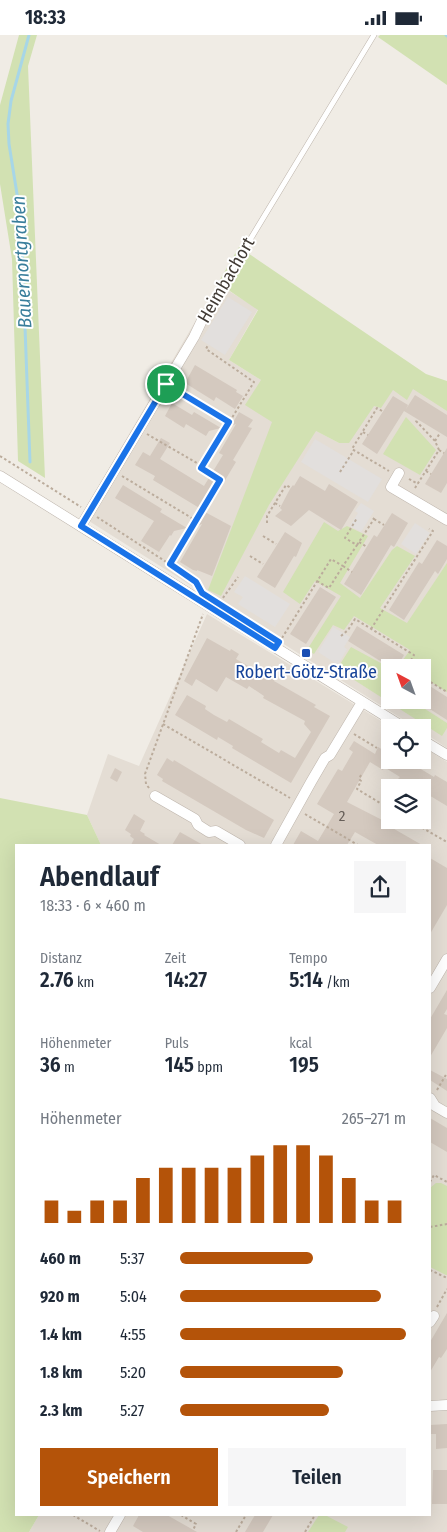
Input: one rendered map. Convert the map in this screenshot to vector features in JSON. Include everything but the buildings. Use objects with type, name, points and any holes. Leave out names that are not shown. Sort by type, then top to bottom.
[{"type":"street","name":"Heimbachort","points":[[81,526],[194,337],[205,314]]},
{"type":"street","points":[[400,475],[391,487],[447,520]]},
{"type":"street","points":[[0,476],[390,719]]},
{"type":"street","points":[[277,844],[325,758],[330,755],[362,702]]},
{"type":"street","points":[[431,745],[447,755]]},
{"type":"street","points":[[155,795],[195,819],[198,825],[210,831],[216,831],[238,844]]},
{"type":"street","points":[[431,986],[447,959]]},
{"type":"street","points":[[431,1098],[435,1106],[447,1113]]},
{"type":"street","points":[[431,1406],[447,1405]]},
{"type":"street","points":[[110,1532],[119,1516]]},
{"type":"lane","name":"Heimbachort","points":[[205,314],[374,35]]},
{"type":"path","points":[[202,466],[254,382],[206,349],[208,345]]},
{"type":"path","points":[[166,384],[229,422]]},
{"type":"path","points":[[340,471],[377,408],[382,411]]},
{"type":"path","points":[[417,419],[416,421],[436,441],[439,450],[444,453]]},
{"type":"path","points":[[139,429],[202,466],[201,468],[220,480],[170,564]]},
{"type":"path","points":[[363,432],[368,435]]},
{"type":"path","points":[[436,441],[440,433]]},
{"type":"path","points":[[354,450],[418,484]]},
{"type":"path","points":[[413,493],[439,450]]},
{"type":"path","points":[[0,456],[170,564],[196,582],[199,588]]},
{"type":"path","points":[[114,471],[196,520]]},
{"type":"path","points":[[426,471],[431,474]]},
{"type":"path","points":[[267,523],[267,516],[286,485],[291,488]]},
{"type":"path","points":[[276,503],[280,506]]},
{"type":"path","points":[[357,518],[345,538],[358,545]]},
{"type":"path","points":[[317,581],[329,588],[358,545],[372,518],[384,525]]},
{"type":"path","points":[[371,629],[433,531],[429,529]]},
{"type":"path","points":[[262,536],[276,544]]},
{"type":"path","points":[[359,542],[367,547]]},
{"type":"path","points":[[250,556],[264,564]]},
{"type":"path","points":[[275,648],[331,559],[352,572]]},
{"type":"path","points":[[224,607],[219,604],[238,577]]},
{"type":"path","points":[[155,795],[146,784],[145,774],[206,605]]},
{"type":"path","points":[[341,636],[348,630],[355,619],[414,655],[412,659]]},
{"type":"path","points":[[431,682],[447,692]]},
{"type":"path","points":[[163,724],[356,844]]},
{"type":"path","points":[[346,729],[377,748]]},
{"type":"path","points":[[361,775],[359,779],[361,781],[357,789],[381,804]]},
{"type":"path","points":[[424,829],[447,843]]},
{"type":"path","points":[[431,1098],[447,1073]]},
{"type":"path","points":[[431,1173],[447,1182]]},
{"type":"path","points":[[431,1180],[434,1175]]},
{"type":"path","points":[[431,1227],[447,1224]]},
{"type":"path","points":[[431,1270],[447,1278]]},
{"type":"path","points":[[432,1319],[447,1289]]},
{"type":"path","points":[[75,1516],[102,1532]]},
{"type":"path","points":[[182,1516],[196,1524],[193,1530]]},
{"type":"path","points":[[236,1532],[245,1516]]},
{"type":"path","points":[[305,1532],[315,1516]]},
{"type":"shaded area","points":[[229,291],[258,309],[229,360],[261,380],[303,424],[339,443],[366,369],[447,388],[447,748],[431,737],[431,719],[402,719],[387,709],[431,709],[431,659],[381,659],[381,706],[81,516],[202,310],[212,315]]},
{"type":"shaded area","points":[[228,297],[252,312],[225,355],[201,340]]},
{"type":"shaded area","points":[[315,439],[382,479],[368,502],[301,462]]},
{"type":"shaded area","points":[[361,503],[374,511],[361,532],[350,526],[358,513],[355,511]]},
{"type":"shaded area","points":[[415,523],[430,533],[416,554],[401,544]]},
{"type":"shaded area","points":[[245,576],[290,604],[275,627],[238,604],[243,597],[234,592]]},
{"type":"shaded area","points":[[207,614],[381,721],[381,769],[431,769],[431,752],[447,762],[447,1532],[29,1532],[38,1516],[431,1516],[431,844],[101,844],[87,815],[108,754],[139,766]]},
{"type":"shaded area","points":[[333,627],[350,637],[344,647],[347,649],[338,665],[318,652]]},
{"type":"green space","points":[[19,35],[37,35],[28,66],[45,478],[18,461],[12,259],[0,184],[0,105]]},
{"type":"green space","points":[[380,35],[447,35],[447,85],[378,37]]},
{"type":"green space","points":[[239,247],[426,374],[447,381],[447,411],[413,389],[407,400],[393,390],[381,408],[374,406],[349,443],[339,443],[316,431],[269,505],[221,596],[208,590],[272,422],[245,405],[261,380],[229,360],[258,310],[218,283]]},
{"type":"green space","points":[[406,417],[436,450],[420,475],[383,454]]},
{"type":"green space","points":[[324,522],[338,531],[347,526],[368,536],[340,583],[360,598],[392,550],[397,546],[415,556],[380,608],[407,623],[447,563],[447,692],[431,682],[431,659],[404,659],[410,650],[354,616],[344,630],[333,625],[314,654],[307,650],[341,596],[315,581],[300,604],[283,592]]},
{"type":"green space","points":[[351,647],[381,663],[381,697],[337,669]]},
{"type":"green space","points":[[400,709],[425,709],[447,723],[447,728],[442,736],[431,729],[431,719],[415,719]]},
{"type":"green space","points":[[0,798],[87,815],[101,844],[15,844],[15,1516],[38,1516],[29,1532],[0,1532]]},
{"type":"green space","points":[[436,1183],[447,1186],[447,1275],[431,1268],[431,1187]]},
{"type":"green space","points":[[318,1516],[327,1516],[348,1527],[345,1532],[308,1532]]},
{"type":"waterway","name":"Bauernortgraben","points":[[29,35],[11,101],[8,124],[9,144],[21,219],[30,462]]},
{"type":"place","name":"Robert-Götz-Straße","points":[[306,653]]},
{"type":"route","points":[[166,384],[229,422],[201,468],[220,480],[170,564],[196,582],[202,593],[279,642],[275,648],[81,526],[166,384]]}]
